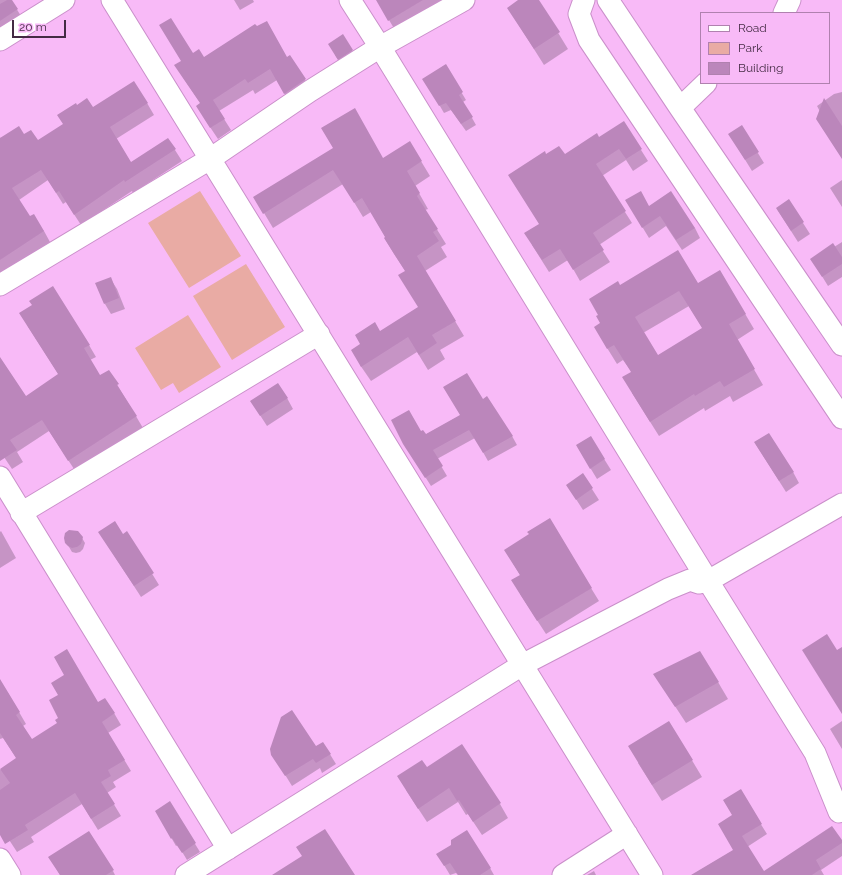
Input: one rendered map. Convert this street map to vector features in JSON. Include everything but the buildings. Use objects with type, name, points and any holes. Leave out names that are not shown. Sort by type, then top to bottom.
[{"type":"street","points":[[0,40],[64,0]]},
{"type":"street","points":[[112,0],[652,875]]},
{"type":"street","points":[[350,0],[380,46],[815,753],[839,812]]},
{"type":"street","points":[[0,286],[210,159],[310,91],[380,46],[464,0]]},
{"type":"street","points":[[584,0],[579,14],[589,40],[842,418]]},
{"type":"street","points":[[608,0],[680,108],[842,344]]},
{"type":"street","points":[[784,12],[790,0]]},
{"type":"street","points":[[680,108],[705,84]]},
{"type":"street","points":[[21,513],[319,334]]},
{"type":"street","points":[[0,477],[228,849]]},
{"type":"street","points":[[186,875],[522,665],[690,580],[699,583],[708,581],[842,504]]},
{"type":"street","points":[[562,875],[627,834]]},
{"type":"street","points":[[0,859],[10,875]]},
{"type":"green space","points":[[200,191],[241,256],[189,288],[148,223]]},
{"type":"green space","points":[[246,264],[285,327],[232,360],[193,296]]},
{"type":"green space","points":[[188,315],[221,367],[179,393],[173,383],[161,390],[135,348]]}]
